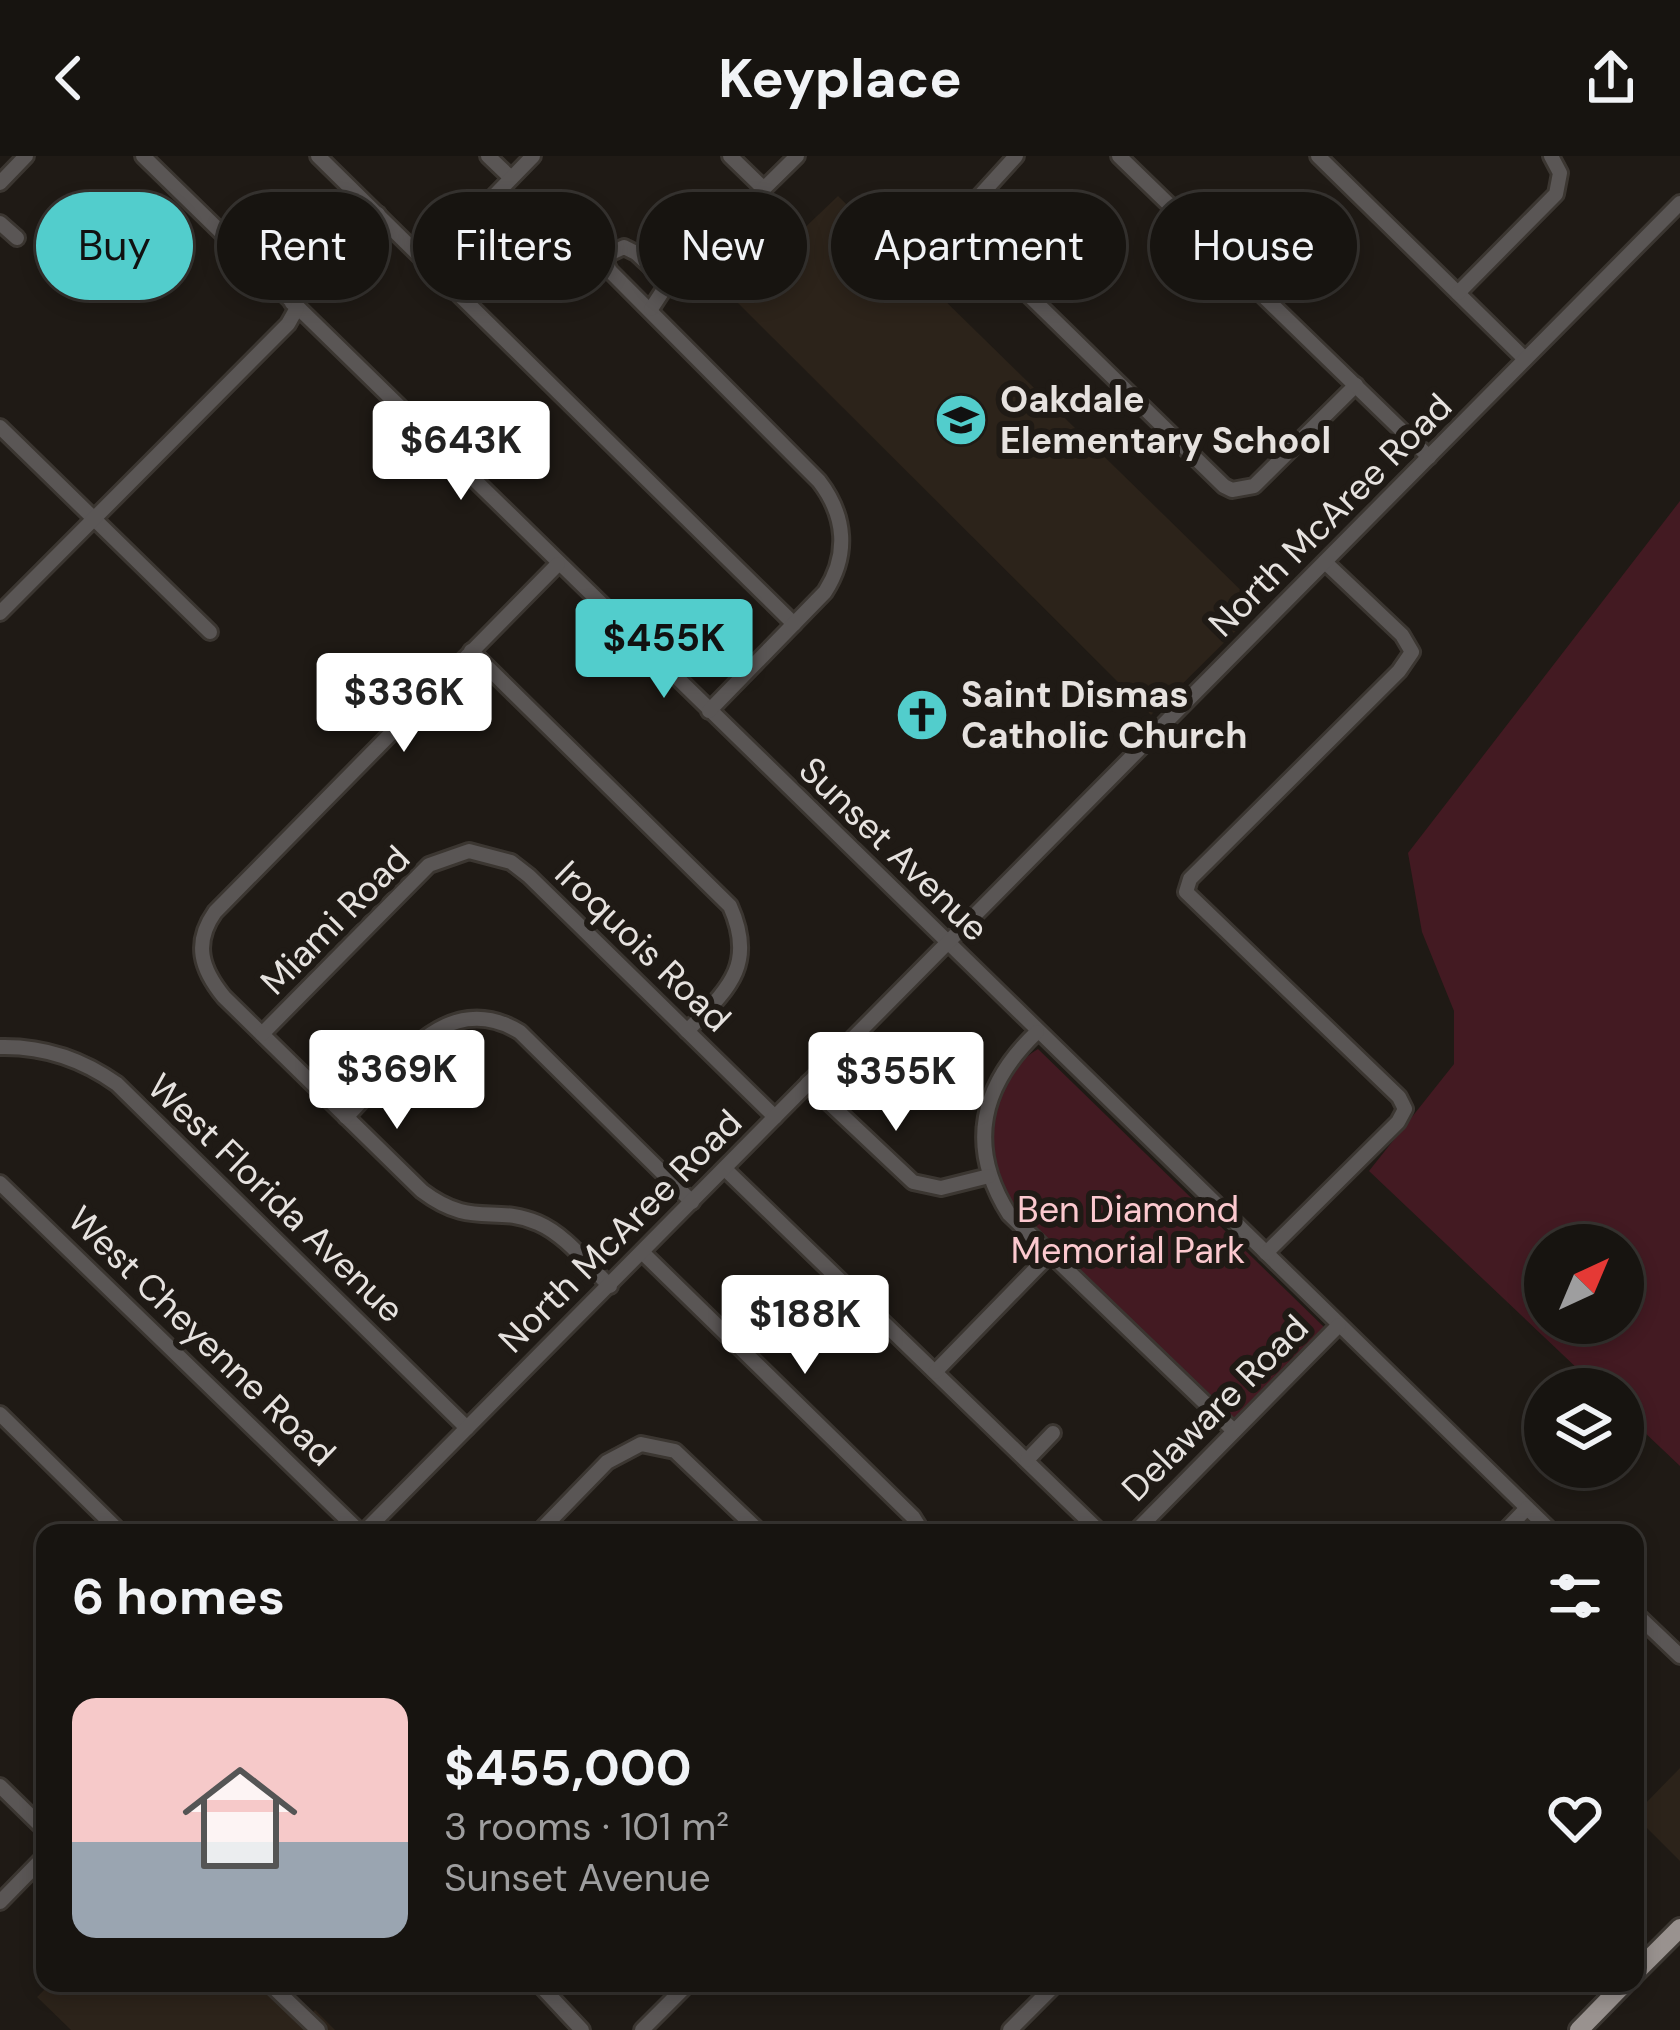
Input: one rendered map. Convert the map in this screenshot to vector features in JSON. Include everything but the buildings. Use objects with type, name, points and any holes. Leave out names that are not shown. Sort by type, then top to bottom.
[{"type":"main road","points":[[1644,1964],[1680,1928]]},
{"type":"main road","points":[[1579,2030],[1616,1992]]},
{"type":"street","points":[[0,183],[26,156]]},
{"type":"street","name":"Sunset Avenue","points":[[143,156],[1544,1524]]},
{"type":"street","points":[[318,156],[355,192]]},
{"type":"street","points":[[488,156],[511,178]]},
{"type":"street","points":[[497,192],[533,156]]},
{"type":"street","points":[[730,156],[764,190],[797,156]]},
{"type":"street","points":[[1119,156],[1429,458]]},
{"type":"street","points":[[1318,156],[1526,359]]},
{"type":"street","points":[[1458,292],[1556,194],[1560,173],[1551,156]]},
{"type":"street","points":[[1010,158],[964,212],[964,232],[1224,486],[1232,490],[1254,485],[1355,385]]},
{"type":"street","name":"North McAree Road","points":[[371,1524],[1680,203]]},
{"type":"street","points":[[0,223],[17,238]]},
{"type":"street","points":[[389,225],[413,249]]},
{"type":"street","points":[[639,260],[624,247],[609,254],[606,263],[639,298]]},
{"type":"street","points":[[0,613],[288,324],[299,300]]},
{"type":"street","points":[[465,300],[794,624]]},
{"type":"street","points":[[641,300],[819,481],[832,498],[842,535],[836,576],[709,711]]},
{"type":"street","points":[[651,309],[657,300]]},
{"type":"street","points":[[0,427],[210,632]]},
{"type":"street","points":[[1266,1253],[1404,1114],[1403,1103],[1186,892],[1190,879],[1408,660],[1409,643],[1325,562]]},
{"type":"street","points":[[558,564],[215,911],[203,935],[205,970],[224,997],[438,1204],[460,1214],[522,1218],[541,1224],[610,1286]]},
{"type":"street","points":[[471,650],[730,906],[740,937],[737,969],[731,986],[687,1030]]},
{"type":"street","name":"Iroquois Road","points":[[454,854],[469,851],[511,862],[775,1117]]},
{"type":"street","name":"Miami Road","points":[[262,1034],[429,865],[454,854]]},
{"type":"street","points":[[346,1117],[439,1027],[480,1016],[501,1020],[520,1032],[692,1202]]},
{"type":"street","points":[[1037,1032],[1015,1053],[991,1091],[985,1136],[989,1175],[1010,1214],[1234,1431]]},
{"type":"street","name":"West Florida Avenue","points":[[0,1047],[70,1057],[117,1084],[467,1428]]},
{"type":"street","points":[[808,1083],[913,1182],[941,1188],[989,1175]]},
{"type":"street","points":[[725,1169],[1092,1524]]},
{"type":"street","name":"West Cheyenne Road","points":[[0,1183],[353,1524]]},
{"type":"street","points":[[643,1253],[917,1524]]},
{"type":"street","points":[[935,1372],[1050,1254]]},
{"type":"street","name":"Delaware Road","points":[[1143,1524],[1339,1325]]},
{"type":"street","points":[[0,1414],[112,1524]]},
{"type":"street","points":[[1027,1460],[1053,1433]]},
{"type":"street","points":[[547,1524],[607,1462],[641,1444],[675,1451],[752,1524]]},
{"type":"street","points":[[1512,1524],[1527,1508]]},
{"type":"street","points":[[1644,1622],[1680,1656]]},
{"type":"street","points":[[0,1786],[36,1821]]},
{"type":"street","points":[[0,1902],[36,1865]]},
{"type":"street","points":[[278,1992],[318,2030]]},
{"type":"street","points":[[546,1992],[582,2030]]},
{"type":"street","points":[[642,2030],[680,1992]]},
{"type":"street","points":[[1010,2030],[1048,1992]]},
{"type":"shaded area","name":"Oakdale Elementary School","points":[[831,203],[831,300],[944,300],[1259,608],[1151,715],[735,300],[807,300],[807,226]]},
{"type":"shaded area","points":[[1680,1768],[1680,1861],[1644,1825],[1644,1805]]},
{"type":"shaded area","points":[[42,1992],[265,1992],[300,2025],[315,2010],[335,2030],[71,2030],[37,1997]]},
{"type":"green space","points":[[1680,501],[1680,1466],[1644,1432],[1644,1368],[1577,1368],[1552,1344],[1644,1344],[1644,1224],[1524,1224],[1524,1318],[1369,1171],[1454,1064],[1454,1011],[1422,932],[1408,853]]},
{"type":"green space","name":"Ben Diamond Memorial Park","points":[[1038,1049],[1325,1328],[1232,1422],[1012,1210],[993,1164],[993,1127],[1007,1082]]},
{"type":"place","name":"Oakdale Elementary School","points":[[961,420]]},
{"type":"place","name":"Saint Dismas Catholic Church","points":[[922,715]]}]
